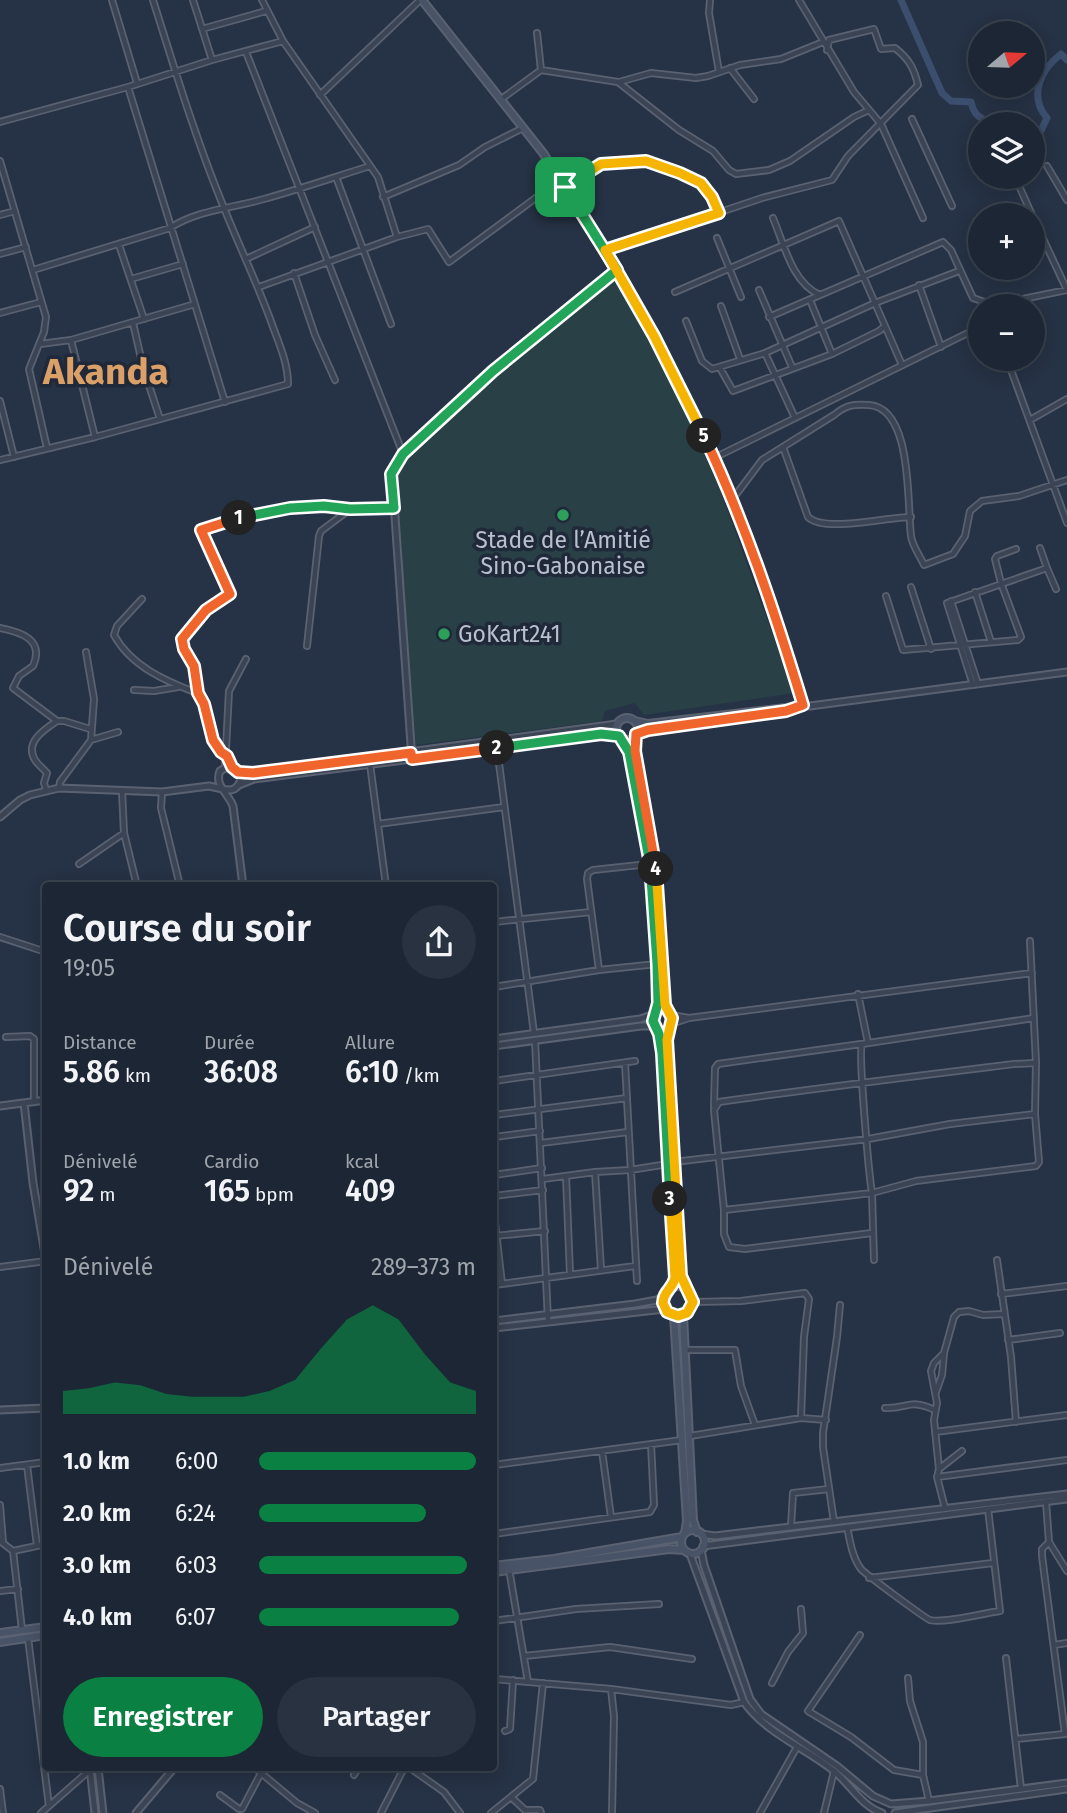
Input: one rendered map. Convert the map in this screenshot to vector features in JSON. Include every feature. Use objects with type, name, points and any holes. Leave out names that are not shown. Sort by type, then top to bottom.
[{"type":"main road","points":[[421,0],[561,180],[617,270],[660,347],[732,500],[765,585],[800,706]]},
{"type":"main road","points":[[635,721],[638,727],[635,751],[655,863],[670,1025],[667,1040],[671,1163],[675,1277],[663,1296],[665,1309],[674,1316],[683,1315],[690,1310],[693,1302],[681,1276],[671,1163],[662,1053],[653,1021],[658,1003],[650,864],[629,752],[617,730],[617,724],[625,718],[648,724],[800,706]]},
{"type":"main road","points":[[621,737],[628,740],[648,730],[786,711],[800,706]]},
{"type":"main road","points":[[655,1014],[660,1010],[669,1013]]},
{"type":"main road","points":[[656,1027],[664,1029],[670,1025]]},
{"type":"main road","points":[[671,1287],[686,1289]]},
{"type":"main road","points":[[683,1315],[686,1350],[687,1521],[681,1544],[687,1552]]},
{"type":"main road","points":[[497,1571],[669,1549],[687,1552],[702,1548],[693,1520],[674,1316]]},
{"type":"main road","points":[[497,1566],[566,1557],[684,1535],[691,1531],[699,1533]]},
{"type":"main road","points":[[0,1633],[42,1628]]},
{"type":"main road","points":[[0,1642],[42,1636]]},
{"type":"street","points":[[112,0],[137,83]]},
{"type":"street","points":[[0,460],[288,384],[288,372],[259,287],[223,208],[194,132],[153,0]]},
{"type":"street","points":[[193,0],[212,60]]},
{"type":"street","points":[[262,0],[283,41],[378,177],[397,237]]},
{"type":"street","points":[[320,95],[421,0]]},
{"type":"street","points":[[710,0],[709,13],[719,72]]},
{"type":"street","points":[[799,0],[854,92],[881,124],[923,218]]},
{"type":"street","points":[[202,29],[266,11]]},
{"type":"street","points":[[605,250],[762,198],[832,180],[848,156],[918,85],[908,58],[895,48],[881,49],[874,29],[829,40],[827,50]]},
{"type":"street","points":[[537,33],[541,71]]},
{"type":"street","points":[[0,122],[283,41]]},
{"type":"street","points":[[500,100],[541,71],[618,82],[651,73],[702,78],[748,63],[781,59],[823,42]]},
{"type":"street","points":[[246,51],[403,454]]},
{"type":"street","points":[[730,68],[754,99]]},
{"type":"street","points":[[618,82],[679,130],[713,152],[729,170],[737,174],[769,170],[790,161],[854,117],[869,110]]},
{"type":"street","points":[[128,87],[225,402]]},
{"type":"street","points":[[912,118],[951,206]]},
{"type":"street","points":[[383,197],[460,165],[485,147],[523,128]]},
{"type":"street","points":[[0,161],[46,317],[40,344],[29,369],[47,448]]},
{"type":"street","points":[[565,187],[601,164],[646,161],[701,183],[712,197],[719,213]]},
{"type":"street","points":[[33,270],[170,228],[180,221],[370,166]]},
{"type":"street","points":[[1047,166],[1067,200]]},
{"type":"street","points":[[336,177],[391,324]]},
{"type":"street","points":[[259,287],[397,237],[428,229],[449,262],[561,180]]},
{"type":"street","points":[[0,215],[15,211]]},
{"type":"street","points":[[773,218],[797,274],[811,291],[820,295]]},
{"type":"street","points":[[676,292],[839,221],[902,365]]},
{"type":"street","points":[[245,259],[315,227]]},
{"type":"street","points":[[717,238],[741,297]]},
{"type":"street","points":[[769,317],[943,242],[950,250],[971,294]]},
{"type":"street","points":[[1045,243],[1067,290],[1045,294]]},
{"type":"street","points":[[119,245],[144,319]]},
{"type":"street","points":[[0,254],[26,247]]},
{"type":"street","points":[[131,279],[183,264]]},
{"type":"street","points":[[411,756],[391,474],[403,454],[493,371],[617,270]]},
{"type":"street","points":[[686,321],[702,361],[712,369],[720,368],[783,346],[875,303],[958,271]]},
{"type":"street","points":[[294,273],[315,335],[335,380]]},
{"type":"street","points":[[919,285],[941,346]]},
{"type":"street","points":[[759,290],[792,367]]},
{"type":"street","points":[[809,299],[832,354]]},
{"type":"street","points":[[0,313],[41,302]]},
{"type":"street","points":[[40,344],[71,340],[195,304]]},
{"type":"street","points":[[721,306],[740,359]]},
{"type":"street","points":[[133,323],[143,367],[160,419]]},
{"type":"street","points":[[720,368],[733,391],[832,354],[885,326]]},
{"type":"street","points":[[714,458],[968,333]]},
{"type":"street","points":[[71,340],[95,437]]},
{"type":"street","points":[[765,353],[795,418]]},
{"type":"street","points":[[1012,371],[1067,523]]},
{"type":"street","points":[[1030,419],[1067,399]]},
{"type":"street","points":[[0,401],[14,457]]},
{"type":"street","points":[[732,500],[762,460],[844,407],[854,404],[875,405],[883,410],[900,432],[911,517],[911,538],[925,565],[953,554],[965,536],[971,511],[982,501],[1019,496],[1067,480]]},
{"type":"street","points":[[783,447],[808,517],[813,521],[831,525],[911,517]]},
{"type":"street","points":[[227,756],[213,740],[204,704],[198,693],[194,666],[184,649],[182,639],[206,610],[230,594],[201,530],[248,516],[290,508],[394,508]]},
{"type":"street","points":[[307,646],[319,536],[321,531],[350,509]]},
{"type":"street","points":[[1040,548],[1056,589]]},
{"type":"street","points":[[886,596],[904,650],[963,646],[1021,637],[995,559],[1016,549]]},
{"type":"street","points":[[976,684],[947,603],[1047,568]]},
{"type":"street","points":[[911,587],[931,649]]},
{"type":"street","points":[[975,592],[991,642]]},
{"type":"street","points":[[142,599],[117,626],[114,635],[122,649],[148,670],[198,693]]},
{"type":"street","points":[[0,628],[29,637],[36,653],[33,666],[19,676],[13,688],[57,721],[90,729]]},
{"type":"street","points":[[86,652],[94,699],[91,740]]},
{"type":"street","points":[[228,768],[226,715],[229,691],[246,659]]},
{"type":"street","points":[[800,706],[1067,673]]},
{"type":"street","points":[[134,690],[155,691],[180,687]]},
{"type":"street","points":[[46,790],[44,783],[47,773],[35,761],[32,750],[37,736],[57,721]]},
{"type":"street","points":[[0,817],[20,800],[59,788],[162,792],[209,786],[231,791],[254,779],[370,764],[617,724]]},
{"type":"street","points":[[59,788],[60,782],[91,740],[118,732]]},
{"type":"street","points":[[228,768],[253,773],[497,748],[601,734],[621,737]]},
{"type":"street","points":[[497,748],[535,1037],[547,1318]]},
{"type":"street","points":[[370,764],[385,882]]},
{"type":"street","points":[[197,789],[228,768]]},
{"type":"street","points":[[238,772],[241,779],[233,806],[242,882]]},
{"type":"street","points":[[218,776],[218,781],[233,806]]},
{"type":"street","points":[[122,791],[124,833],[136,882]]},
{"type":"street","points":[[162,792],[161,808],[179,882]]},
{"type":"street","points":[[378,824],[504,807]]},
{"type":"street","points":[[79,864],[124,833]]},
{"type":"street","points":[[599,970],[588,873],[593,870],[650,864]]},
{"type":"street","points":[[497,922],[591,912]]},
{"type":"street","points":[[1,938],[42,951]]},
{"type":"street","points":[[724,1210],[872,1193],[916,1181],[1032,1167],[1039,1162],[1030,941]]},
{"type":"street","points":[[497,987],[599,970],[657,964]]},
{"type":"street","points":[[670,1025],[689,1018],[1032,973]]},
{"type":"street","points":[[858,994],[865,1043],[859,1050],[872,1193],[874,1260]]},
{"type":"street","points":[[669,1013],[689,1018]]},
{"type":"street","points":[[497,1045],[655,1014]]},
{"type":"street","points":[[872,1233],[745,1249],[729,1247],[724,1234],[714,1110],[715,1068],[718,1064],[1034,1018]]},
{"type":"street","points":[[497,1039],[641,1026],[656,1027]]},
{"type":"street","points":[[6,1037],[30,1036],[34,1039],[34,1102]]},
{"type":"street","points":[[497,1081],[635,1061]]},
{"type":"street","points":[[625,1063],[637,1281]]},
{"type":"street","points":[[714,1110],[719,1102],[1037,1063]]},
{"type":"street","points":[[497,1115],[627,1098]]},
{"type":"street","points":[[0,1106],[42,1101]]},
{"type":"street","points":[[24,1103],[42,1237]]},
{"type":"street","points":[[543,1179],[868,1139],[950,1124],[1035,1114]]},
{"type":"street","points":[[497,1137],[540,1130]]},
{"type":"street","points":[[541,1143],[628,1132]]},
{"type":"street","points":[[497,1175],[542,1168]]},
{"type":"street","points":[[595,1172],[601,1270]]},
{"type":"street","points":[[566,1176],[570,1275]]},
{"type":"street","points":[[497,1196],[543,1190]]},
{"type":"street","points":[[497,1236],[545,1230]]},
{"type":"street","points":[[497,1250],[502,1284]]},
{"type":"street","points":[[996,1261],[1008,1340],[1016,1422]]},
{"type":"street","points":[[0,1267],[42,1262]]},
{"type":"street","points":[[497,1284],[635,1266]]},
{"type":"street","points":[[1001,1294],[1067,1286]]},
{"type":"street","points":[[693,1302],[741,1301],[805,1293],[809,1299],[804,1337],[800,1418]]},
{"type":"street","points":[[497,1327],[657,1300],[663,1296]]},
{"type":"street","points":[[834,1522],[823,1447],[839,1305]]},
{"type":"street","points":[[497,1321],[665,1309]]},
{"type":"street","points":[[936,1393],[954,1317],[959,1312],[969,1311],[983,1315],[1004,1314]]},
{"type":"street","points":[[1008,1340],[1060,1333]]},
{"type":"street","points":[[686,1350],[735,1350],[741,1386],[755,1425]]},
{"type":"street","points":[[944,1353],[934,1363],[931,1371],[937,1403],[937,1478],[945,1508]]},
{"type":"street","points":[[885,1408],[911,1403],[935,1410]]},
{"type":"street","points":[[0,1410],[42,1408]]},
{"type":"street","points":[[935,1432],[1067,1415]]},
{"type":"street","points":[[497,1465],[687,1439],[800,1418],[826,1420]]},
{"type":"street","points":[[497,1534],[650,1512],[653,1509],[651,1444]]},
{"type":"street","points":[[602,1451],[611,1517]]},
{"type":"street","points":[[939,1469],[962,1451]]},
{"type":"street","points":[[937,1478],[1067,1460]]},
{"type":"street","points":[[0,1468],[42,1463]]},
{"type":"street","points":[[27,1465],[37,1546]]},
{"type":"street","points":[[791,1527],[793,1493],[830,1489]]},
{"type":"street","points":[[699,1533],[715,1536],[1067,1496]]},
{"type":"street","points":[[1067,1496],[1046,1502],[702,1548],[708,1577],[750,1699],[761,1714],[837,1766],[873,1796],[891,1804],[1067,1783]]},
{"type":"street","points":[[1046,1502],[1049,1542],[1067,1571]]},
{"type":"street","points":[[0,1505],[2,1542],[13,1551],[22,1630]]},
{"type":"street","points":[[847,1527],[858,1564],[869,1578],[886,1587],[925,1618],[937,1621],[1000,1611],[988,1509]]},
{"type":"street","points":[[1016,1739],[1065,1734],[1042,1556],[1042,1549],[1049,1542]]},
{"type":"street","points":[[13,1551],[42,1545]]},
{"type":"street","points":[[687,1552],[744,1702],[755,1717],[834,1771],[872,1811],[882,1813]]},
{"type":"street","points":[[869,1578],[993,1563]]},
{"type":"street","points":[[509,1569],[528,1682]]},
{"type":"street","points":[[0,1591],[18,1589]]},
{"type":"street","points":[[497,1620],[576,1609],[659,1604]]},
{"type":"street","points":[[772,1683],[788,1653],[803,1633],[801,1609]]},
{"type":"street","points":[[860,1635],[808,1711],[851,1737],[894,1770],[923,1774]]},
{"type":"street","points":[[27,1638],[42,1753]]},
{"type":"street","points":[[1054,1645],[1067,1643]]},
{"type":"street","points":[[524,1656],[610,1647],[692,1659]]},
{"type":"street","points":[[1006,1658],[1021,1789]]},
{"type":"street","points":[[908,1678],[911,1701],[923,1742],[923,1774],[929,1801]]},
{"type":"street","points":[[497,1679],[611,1689],[731,1706],[744,1702]]},
{"type":"street","points":[[505,1731],[510,1729],[513,1680]]},
{"type":"street","points":[[491,1813],[533,1779],[543,1683]]},
{"type":"street","points":[[611,1689],[614,1716],[612,1813]]},
{"type":"street","points":[[760,1813],[797,1747]]},
{"type":"street","points":[[44,1771],[49,1806]]},
{"type":"street","points":[[41,1813],[88,1771]]},
{"type":"street","points":[[90,1771],[95,1813]]},
{"type":"street","points":[[99,1771],[103,1813]]},
{"type":"street","points":[[136,1813],[171,1771]]},
{"type":"street","points":[[259,1771],[297,1803],[314,1813]]},
{"type":"street","points":[[354,1775],[356,1771]]},
{"type":"street","points":[[381,1813],[402,1771]]},
{"type":"street","points":[[414,1771],[444,1792],[460,1813]]},
{"type":"street","points":[[824,1813],[834,1771]]},
{"type":"street","points":[[220,1795],[242,1809],[261,1773]]},
{"type":"street","points":[[0,1788],[4,1813]]},
{"type":"street","points":[[895,1813],[1067,1789]]},
{"type":"street","points":[[511,1797],[525,1810],[540,1810],[541,1813]]},
{"type":"green space","name":"Stade de l’Amitié Sino-Gabonaise","points":[[614,276],[684,409],[720,490],[794,693],[644,715],[635,703],[605,711],[602,721],[416,745],[394,477],[403,458]]},
{"type":"waterway","points":[[901,0],[942,93],[951,101],[971,102],[975,112]]},
{"type":"waterway","points":[[1042,112],[1038,101],[1039,83],[1048,67],[1061,54],[1067,60]]},
{"type":"waterway","points":[[1045,115],[1045,122]]},
{"type":"place","name":"Stade de l’Amitié Sino-Gabonaise","points":[[563,515]]},
{"type":"place","name":"GoKart241","points":[[444,634]]},
{"type":"district","name":"Akanda","points":[[106,371]]},
{"type":"route","points":[[565,187],[582,179],[601,164],[646,161],[701,183],[712,197],[719,213],[605,250],[617,270],[654,336],[683,393],[741,520],[765,585],[803,705],[786,711],[648,730],[635,736],[635,751],[655,863],[665,1005],[672,1018],[667,1040],[681,1276],[693,1302],[687,1313],[678,1316],[667,1312],[663,1303],[663,1296],[674,1283],[675,1277],[662,1053],[659,1034],[653,1021],[658,1003],[650,864],[629,752],[622,738],[601,734],[412,759],[411,753],[253,773],[238,772],[213,740],[203,700],[198,693],[194,666],[182,644],[182,639],[206,610],[230,594],[201,530],[248,516],[290,508],[394,508],[391,474],[403,454],[493,371],[617,270],[565,187]]}]
